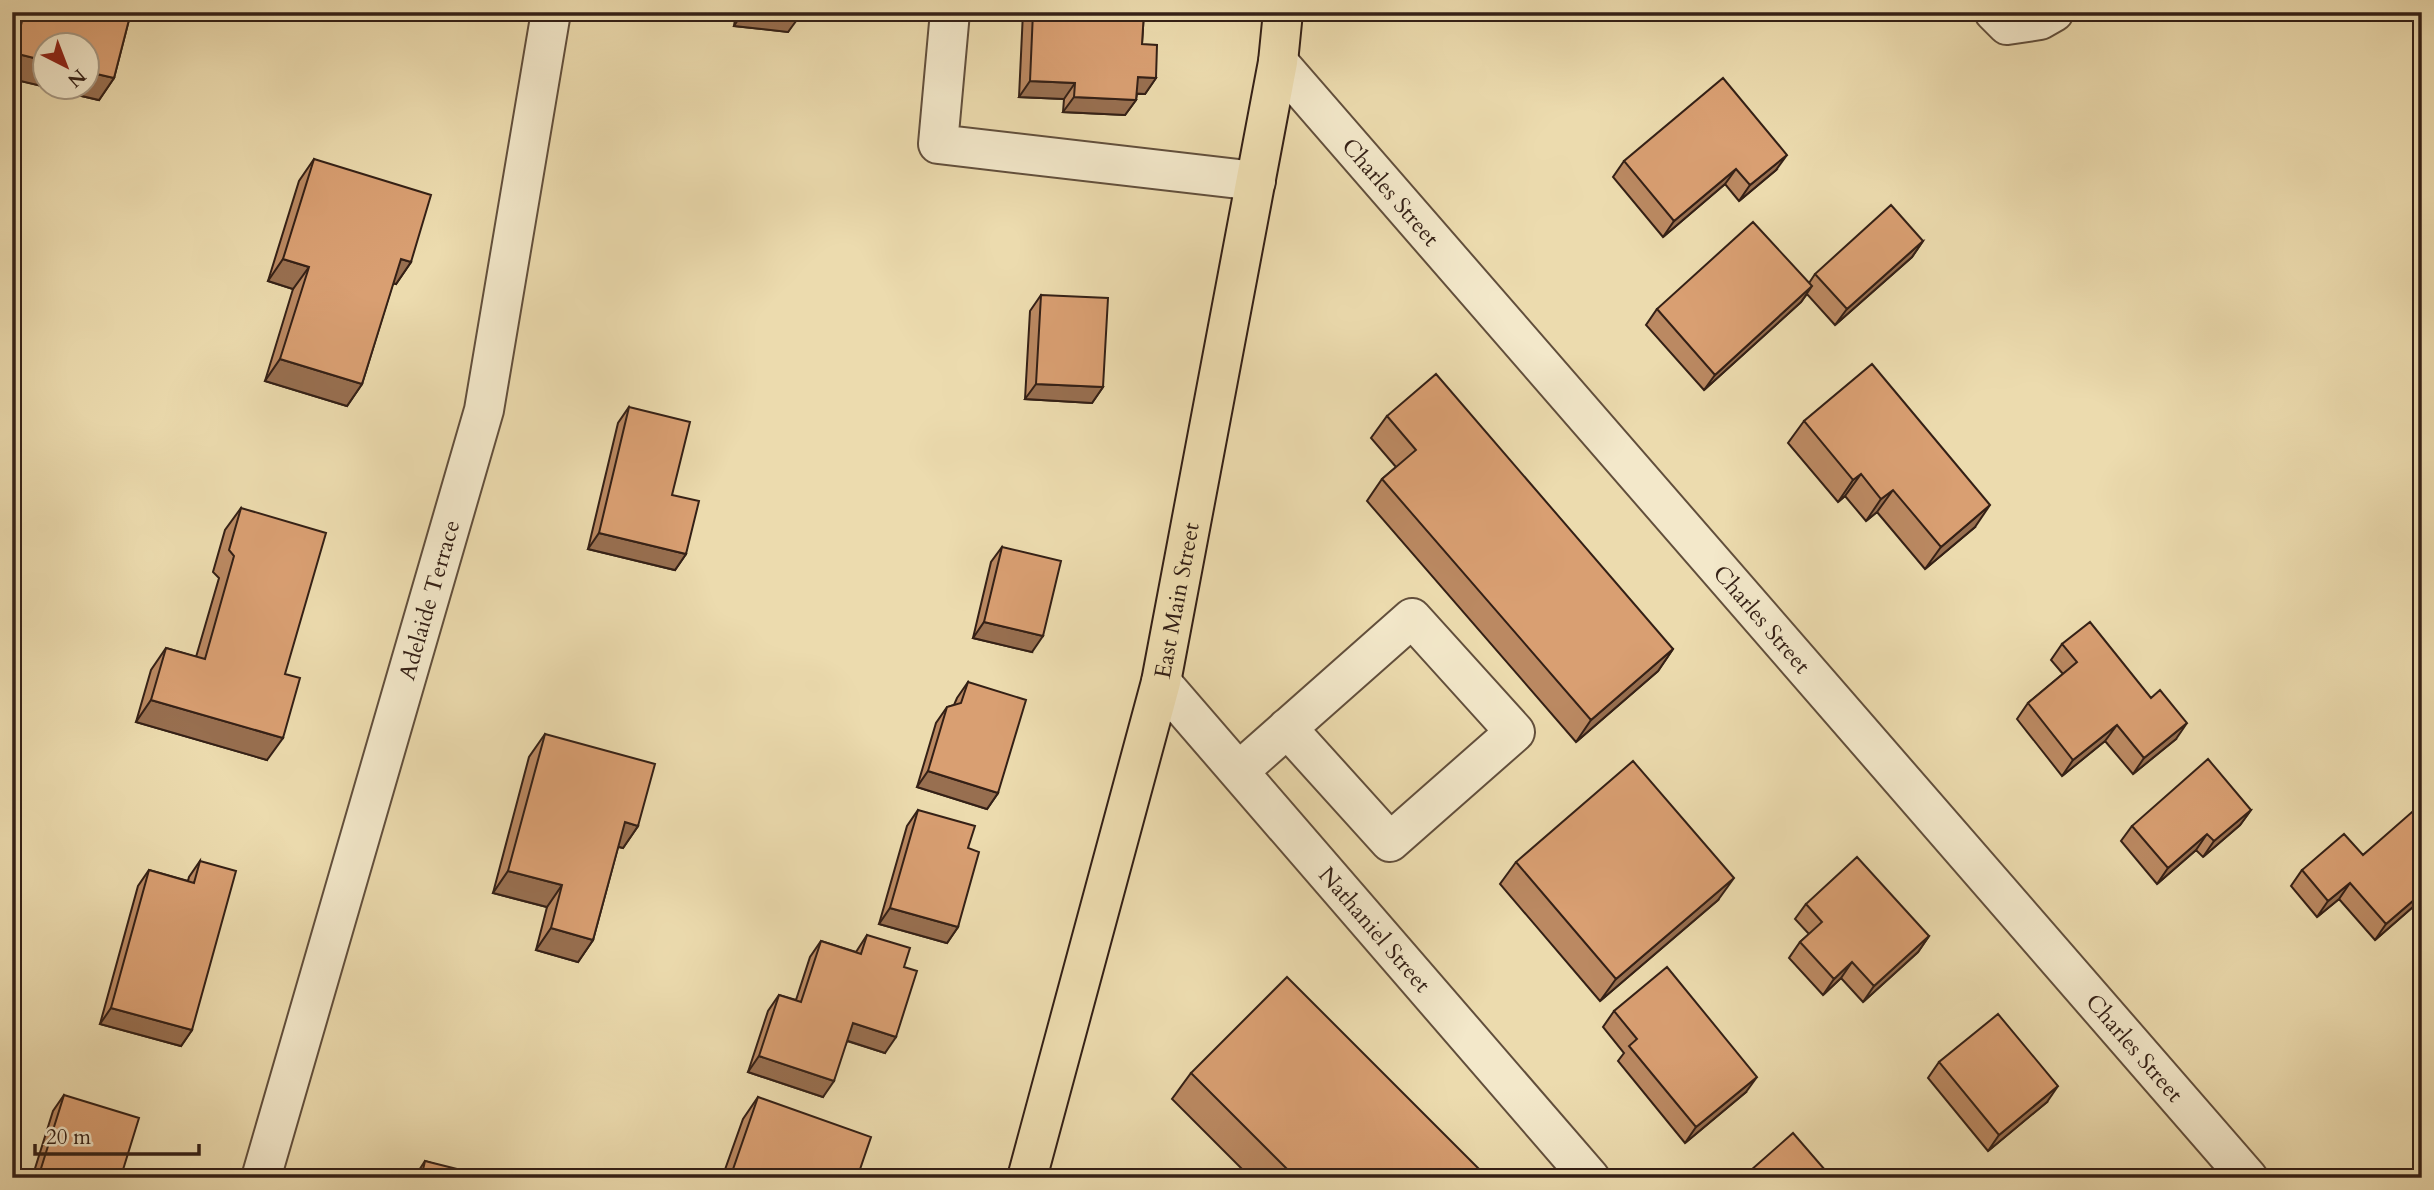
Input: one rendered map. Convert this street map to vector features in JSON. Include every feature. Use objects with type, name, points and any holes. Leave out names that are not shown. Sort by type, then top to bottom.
[{"type":"highway","name":"East Main Street","points":[[1027,1178],[1161,682],[1278,62],[1283,12]]},
{"type":"street","name":"Adelaide Terrace","points":[[261,1178],[484,410],[551,12]]},
{"type":"street","points":[[950,12],[937,144],[1256,181]]},
{"type":"street","points":[[1994,12],[2007,25],[2040,20],[2054,12]]},
{"type":"street","name":"Charles Street","points":[[1278,62],[2248,1178]]},
{"type":"street","points":[[1239,771],[1287,728],[1412,618],[1515,732],[1390,842],[1287,728]]},
{"type":"street","name":"Nathaniel Street","points":[[1161,682],[1590,1178]]},
{"type":"building","points":[[131,12],[114,78],[102,75],[102,32],[32,32],[32,58],[14,53],[23,17],[12,14]]},
{"type":"building","points":[[761,12],[800,12],[799,17]]},
{"type":"building","points":[[1033,12],[1144,12],[1142,44],[1157,45],[1156,78],[1138,77],[1136,100],[1074,97],[1075,83],[1030,81]]},
{"type":"building","points":[[1723,78],[1787,155],[1750,185],[1736,169],[1674,221],[1624,161]]},
{"type":"building","points":[[314,159],[431,195],[411,262],[401,259],[362,384],[280,359],[309,267],[283,259]]},
{"type":"building","points":[[1891,205],[1923,241],[1847,309],[1815,274]]},
{"type":"building","points":[[1753,222],[1812,286],[1715,375],[1657,309]]},
{"type":"building","points":[[1041,295],[1108,298],[1103,387],[1036,384]]},
{"type":"building","points":[[1872,364],[1990,505],[1941,547],[1893,490],[1881,499],[1861,474],[1853,480],[1804,421]]},
{"type":"building","points":[[1436,374],[1673,649],[1591,720],[1382,479],[1416,450],[1387,416]]},
{"type":"building","points":[[629,407],[690,422],[672,495],[699,501],[686,554],[599,533]]},
{"type":"building","points":[[241,508],[326,533],[285,674],[300,678],[283,738],[151,700],[166,648],[205,659],[234,556],[229,550]]},
{"type":"building","points":[[1002,547],[1061,561],[1043,636],[984,622]]},
{"type":"building","points":[[2090,622],[2151,698],[2160,690],[2187,723],[2144,758],[2117,725],[2073,760],[2028,703],[2077,662],[2062,644]]},
{"type":"building","points":[[968,682],[1026,700],[998,793],[928,771],[947,707],[961,703]]},
{"type":"building","points":[[545,734],[655,764],[638,826],[625,822],[593,940],[551,928],[562,885],[508,871]]},
{"type":"building","points":[[2208,759],[2251,810],[2214,841],[2207,834],[2168,868],[2132,826]]},
{"type":"building","points":[[1633,761],[1734,878],[1616,979],[1516,862]]},
{"type":"building","points":[[2420,805],[2422,893],[2386,924],[2350,883],[2328,901],[2302,870],[2344,834],[2363,855]]},
{"type":"building","points":[[918,810],[975,826],[968,848],[979,852],[958,927],[890,908]]},
{"type":"building","points":[[1857,857],[1929,936],[1874,986],[1852,962],[1834,979],[1800,942],[1822,922],[1806,904]]},
{"type":"building","points":[[200,861],[236,871],[192,1030],[111,1008],[149,870],[194,883]]},
{"type":"building","points":[[867,935],[910,948],[904,967],[917,971],[896,1037],[853,1023],[834,1081],[759,1056],[779,995],[801,1002],[821,941],[861,954]]},
{"type":"building","points":[[1667,967],[1757,1077],[1696,1127],[1629,1046],[1637,1039],[1614,1011]]},
{"type":"building","points":[[1287,977],[1488,1178],[1296,1178],[1191,1073]]},
{"type":"building","points":[[1998,1014],[2058,1086],[1999,1135],[1939,1062]]},
{"type":"building","points":[[64,1095],[139,1118],[122,1173],[135,1178],[38,1178]]},
{"type":"building","points":[[758,1097],[871,1137],[857,1178],[730,1178]]},
{"type":"building","points":[[1793,1133],[1832,1178],[1742,1178]]},
{"type":"building","points":[[425,1161],[481,1175],[480,1178],[421,1178]]}]
